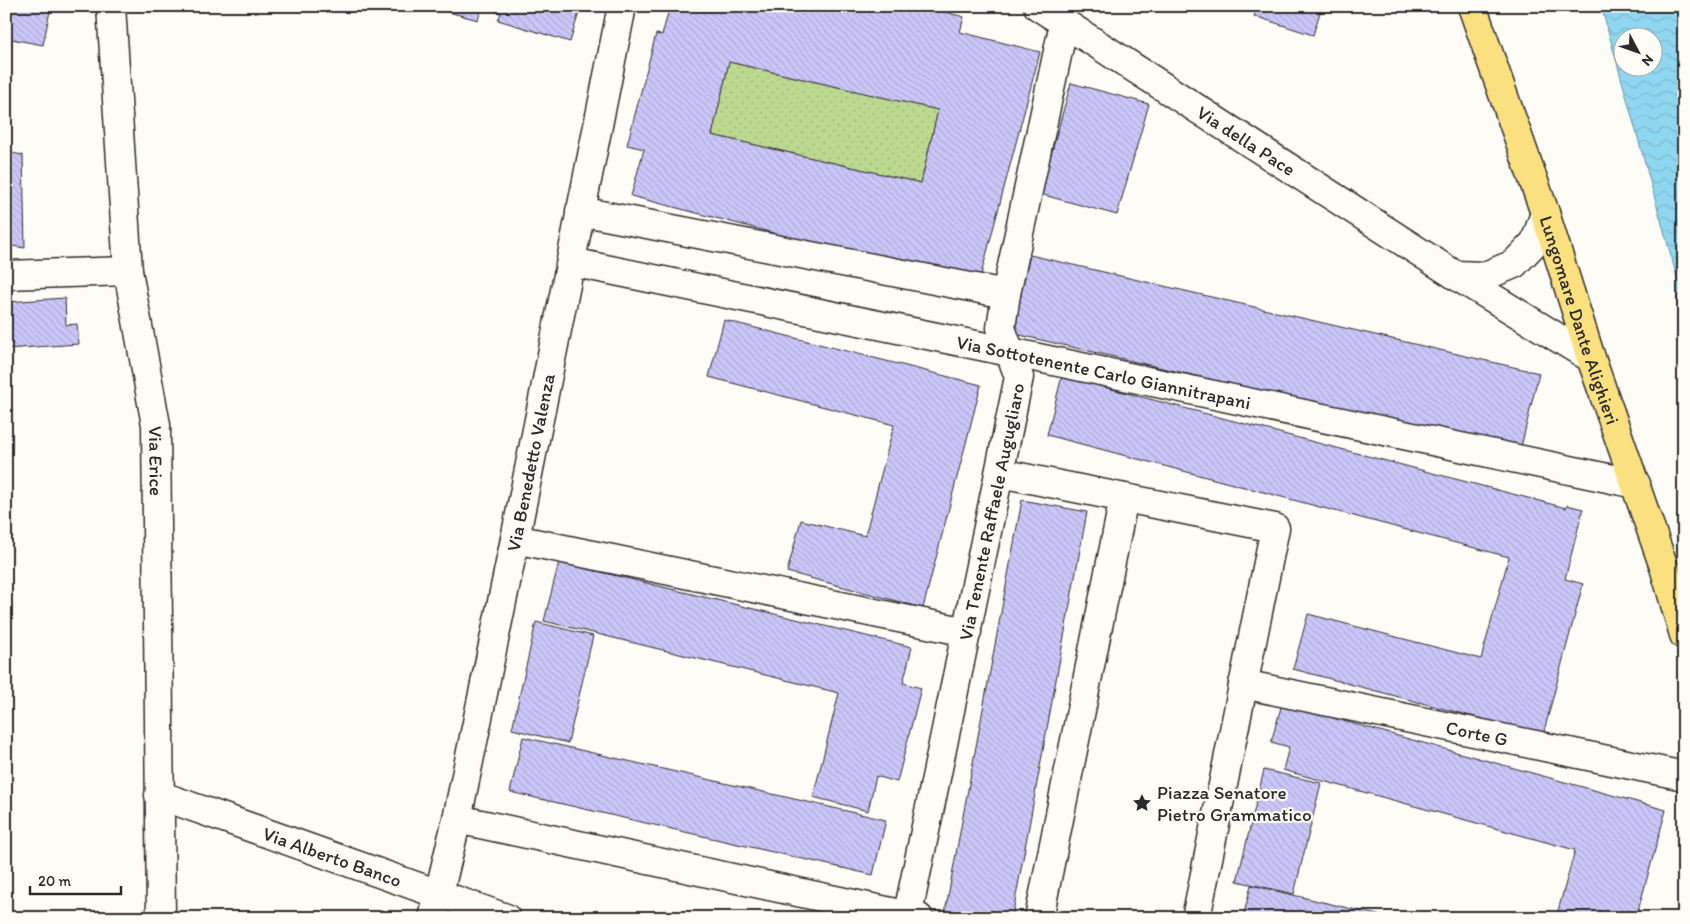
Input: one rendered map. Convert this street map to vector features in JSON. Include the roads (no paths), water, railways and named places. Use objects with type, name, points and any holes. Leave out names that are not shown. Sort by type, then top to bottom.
[{"type":"main road","name":"Lungomare Dante Alighieri","points":[[1472,6],[1545,213],[1591,358],[1664,567],[1684,635]]},
{"type":"street","name":"Via Erice","points":[[111,6],[128,271],[156,425],[161,918]]},
{"type":"street","name":"Via Benedetto Valenza","points":[[436,906],[457,819],[515,539],[622,6]]},
{"type":"street","name":"Via della Pace","points":[[1038,6],[1455,274],[1591,358]]},
{"type":"street","name":"Via Tenente Raffaele Augugliaro","points":[[911,917],[1019,377],[1001,328],[1006,294],[1064,23]]},
{"type":"street","points":[[580,211],[1006,294]]},
{"type":"street","points":[[1455,274],[1486,276],[1514,264],[1535,242],[1545,213]]},
{"type":"street","name":"Via Sottotenente Carlo Giannitrapani","points":[[571,262],[1636,484]]},
{"type":"street","points":[[6,275],[128,271]]},
{"type":"street","points":[[1000,473],[1275,528],[1256,687],[1196,918]]},
{"type":"street","points":[[1039,918],[1124,498]]},
{"type":"street","points":[[515,539],[967,632]]},
{"type":"street","name":"Corte G","points":[[1256,687],[1684,776]]},
{"type":"street","name":"Via Alberto Banco","points":[[159,795],[436,906],[506,918]]},
{"type":"street","points":[[457,819],[911,917]]},
{"type":"water","points":[[1601,6],[1684,6],[1684,359],[1677,342],[1678,281],[1621,78],[1662,78],[1662,28],[1612,28],[1612,45]]},
{"type":"place","name":"Piazza Senatore Pietro Grammatico","points":[[1142,803]]}]
